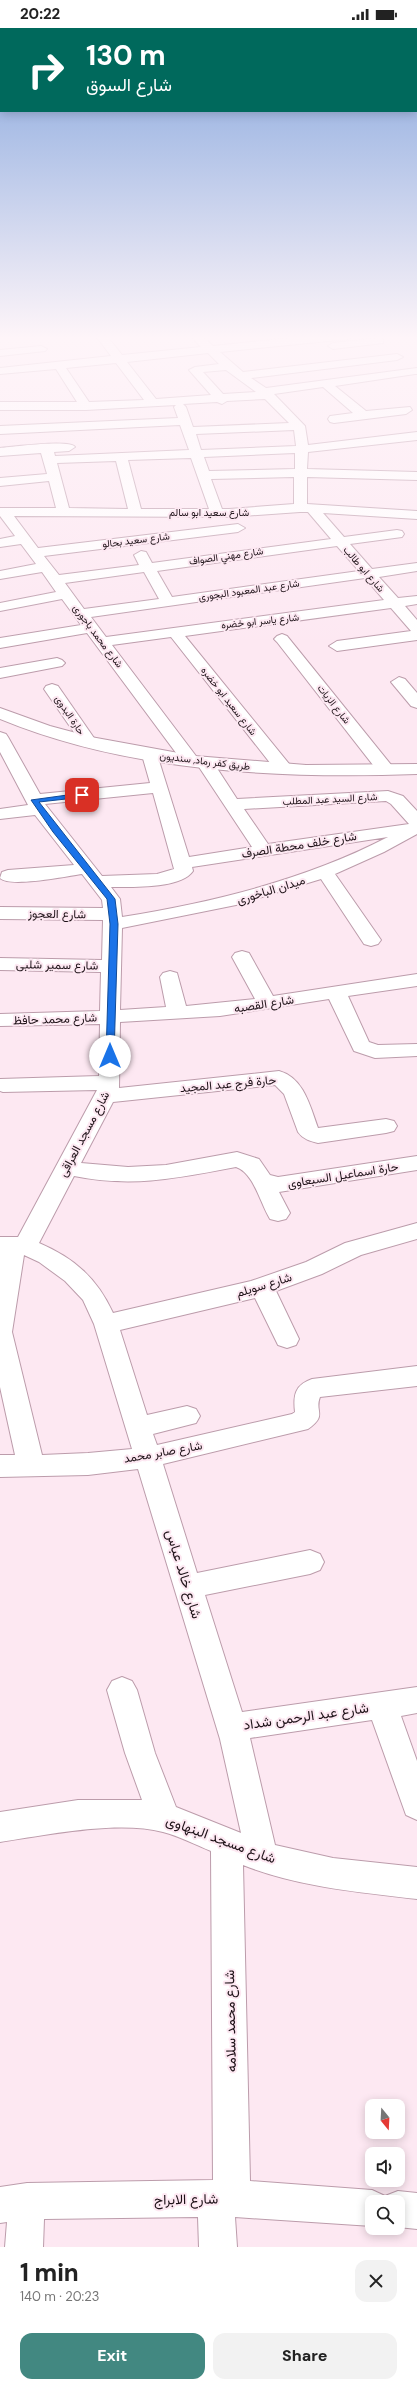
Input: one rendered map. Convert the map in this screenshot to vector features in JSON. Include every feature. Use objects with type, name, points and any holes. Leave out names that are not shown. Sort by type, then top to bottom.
[{"type":"street","points":[[45,440],[64,511]]},
{"type":"street","points":[[191,440],[204,475],[223,513],[238,528],[254,553]]},
{"type":"street","points":[[302,440],[302,461],[306,508]]},
{"type":"street","points":[[302,461],[362,440]]},
{"type":"street","points":[[48,454],[161,443]]},
{"type":"street","points":[[0,452],[121,457],[196,453],[302,461],[417,476]]},
{"type":"street","points":[[121,457],[135,512]]},
{"type":"street","points":[[204,475],[302,461],[336,458]]},
{"type":"street","points":[[0,482],[55,477]]},
{"type":"street","name":"شارع سعيد ابو سالم","points":[[2,512],[94,511],[223,513],[306,508],[417,515]]},
{"type":"street","name":"شارع ابو طالب","points":[[306,508],[341,542],[417,629]]},
{"type":"street","points":[[94,511],[107,544]]},
{"type":"street","name":"شارع محمد باجورى","points":[[2,512],[56,580],[91,628],[233,804],[264,851]]},
{"type":"street","name":"شارع سعيد بحالو","points":[[34,552],[238,528]]},
{"type":"street","name":"شارع مهني الصواف","points":[[56,580],[397,534]]},
{"type":"street","points":[[0,542],[24,539]]},
{"type":"street","points":[[132,541],[167,601]]},
{"type":"street","points":[[0,576],[45,567]]},
{"type":"street","name":"شارع عبد المعبود البجورى","points":[[81,614],[417,567]]},
{"type":"street","points":[[0,607],[66,594]]},
{"type":"street","name":"شارع ياسر ابو خضره","points":[[103,642],[417,600]]},
{"type":"street","points":[[0,643],[91,628]]},
{"type":"street","name":"شارع سعيد ابو خضره","points":[[174,632],[284,769]]},
{"type":"street","points":[[337,646],[417,635]]},
{"type":"street","name":"شارع الزيات","points":[[282,639],[386,770]]},
{"type":"street","points":[[0,673],[57,663]]},
{"type":"street","points":[[399,682],[417,703]]},
{"type":"street","name":"حارة البدوى","points":[[52,689],[88,741]]},
{"type":"street","name":"طريق كفر رماد, سنديون","points":[[0,713],[35,727],[88,741],[198,762],[336,772],[417,769]]},
{"type":"street","name":"شارع مسجد العراقى","points":[[2,746],[13,776],[37,804],[111,899],[114,919],[108,1089],[66,1167],[13,1245],[0,1323],[3,1351],[30,1465]]},
{"type":"street","points":[[8,876],[92,874],[174,876],[182,874],[182,863],[150,754]]},
{"type":"street","points":[[0,814],[37,804],[160,787]]},
{"type":"street","name":"شارع السيد عبد المطلب","points":[[233,804],[388,796],[397,800],[416,825]]},
{"type":"street","name":"شارع خلف محطة الصرف","points":[[182,863],[264,851],[416,825]]},
{"type":"street","name":"ميدان الباخورى","points":[[114,919],[217,905],[281,888],[325,872],[364,855],[416,825]]},
{"type":"street","points":[[325,872],[371,940]]},
{"type":"street","name":"شارع العجوز","points":[[0,913],[114,919]]},
{"type":"street","points":[[242,957],[268,1004]]},
{"type":"street","name":"شارع سمير شلبى","points":[[0,964],[113,966]]},
{"type":"street","points":[[170,977],[178,1014]]},
{"type":"street","name":"شارع القصبه","points":[[110,1017],[178,1014],[268,1004],[417,980]]},
{"type":"street","points":[[336,992],[361,1046],[375,1052],[417,1050]]},
{"type":"street","name":"شارع محمد حافظ","points":[[0,1020],[110,1017]]},
{"type":"street","name":"حارة فرج عبد المجيد","points":[[3,1085],[108,1089],[279,1078],[287,1082],[292,1090],[309,1132],[318,1136],[386,1126]]},
{"type":"street","points":[[66,1167],[91,1172],[128,1175],[166,1173],[237,1159],[251,1164],[262,1180],[278,1213]]},
{"type":"street","name":"حارة اسماعيل السبعاوى","points":[[262,1180],[276,1185],[288,1184],[417,1163]]},
{"type":"street","name":"شارع سويلم","points":[[106,1324],[262,1287],[314,1268],[353,1249],[417,1232]]},
{"type":"street","name":"شارع خالد عباس","points":[[13,1245],[47,1256],[73,1275],[93,1295],[106,1324],[139,1426],[230,1727],[262,1857]]},
{"type":"street","points":[[262,1287],[287,1339]]},
{"type":"street","name":"شارع صابر محمد","points":[[0,1466],[88,1464],[148,1457],[299,1422],[308,1416],[306,1396],[312,1389],[417,1376]]},
{"type":"street","points":[[139,1426],[187,1416]]},
{"type":"street","points":[[188,1587],[310,1562]]},
{"type":"street","points":[[122,1690],[140,1753],[164,1818]]},
{"type":"street","name":"شارع عبد الرحمن شداد","points":[[230,1727],[417,1700]]},
{"type":"street","name":"شارع عبد الرحمن شداد","points":[[382,1705],[417,1805]]},
{"type":"street","name":"شارع مسجد البنهاوى","points":[[0,1827],[78,1815],[132,1814],[164,1818],[262,1857],[333,1874],[417,1883]]},
{"type":"street","name":"شارع محمد سلامه","points":[[218,2247],[224,2199],[227,1843]]},
{"type":"street","name":"شارع الابراج","points":[[14,2203],[224,2199],[365,2208]]},
{"type":"street","points":[[14,2203],[24,2247]]},
{"type":"street","points":[[405,2210],[417,2211]]},
{"type":"route","points":[[82,795],[34,800],[55,830],[98,881],[111,899],[114,924],[110,1056]]}]
